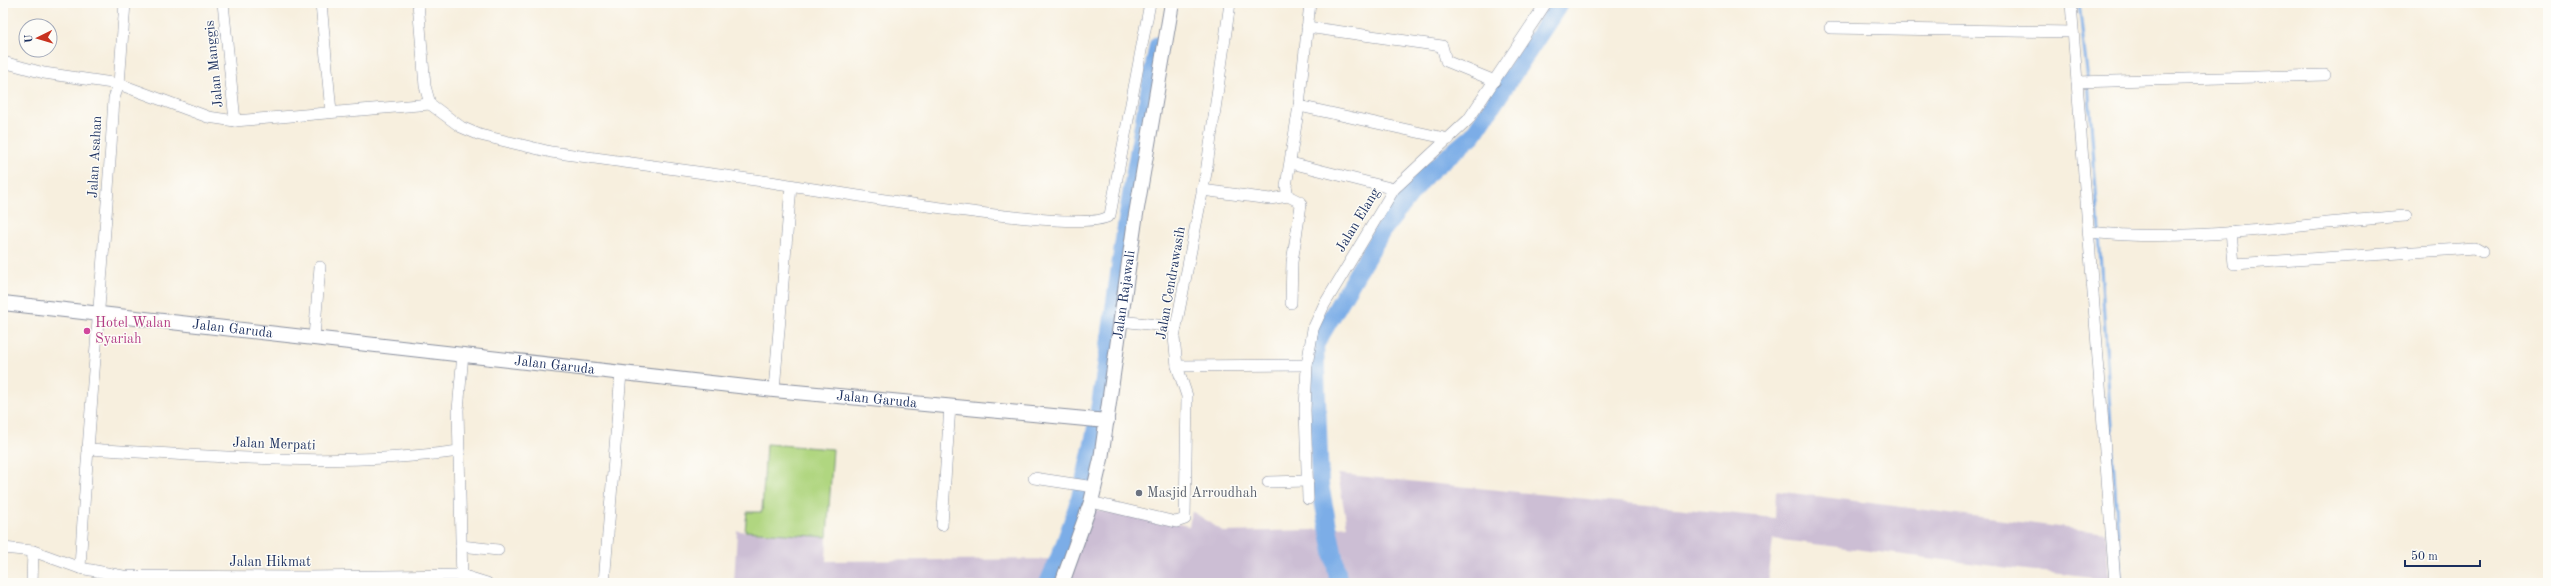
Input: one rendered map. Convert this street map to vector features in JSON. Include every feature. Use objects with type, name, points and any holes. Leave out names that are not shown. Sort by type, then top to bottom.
[{"type":"street","name":"Jalan Asahan","points":[[80,568],[86,449],[100,314],[114,98],[119,84],[125,3]]},
{"type":"street","name":"Jalan Manggis","points":[[223,3],[235,121]]},
{"type":"street","points":[[321,3],[331,112]]},
{"type":"street","points":[[418,3],[425,86],[430,104],[461,127],[492,140],[552,152],[966,212],[1055,220],[1107,218],[1110,214],[1150,3]]},
{"type":"street","name":"Jalan Rajawali","points":[[1062,583],[1090,502],[1090,486],[1097,420],[1120,321],[1172,3]]},
{"type":"street","name":"Jalan Cendrawasih","points":[[1090,502],[1176,522],[1185,519],[1188,396],[1177,366],[1174,344],[1202,190],[1230,3]]},
{"type":"street","points":[[1288,196],[1286,186],[1291,163],[1299,106],[1310,3]]},
{"type":"street","name":"Jalan Elang","points":[[1308,498],[1305,410],[1307,365],[1313,329],[1324,305],[1394,189],[1468,120],[1546,3]]},
{"type":"street","points":[[2071,3],[2073,32],[2083,82],[2095,232],[2115,583]]},
{"type":"street","points":[[1307,27],[1442,46],[1446,61],[1494,81]]},
{"type":"street","points":[[1830,28],[2073,32]]},
{"type":"street","points":[[3,62],[44,73],[119,84],[208,117],[235,121],[430,104]]},
{"type":"street","points":[[2083,82],[2325,75]]},
{"type":"street","points":[[1299,106],[1449,139]]},
{"type":"street","points":[[1291,163],[1394,189]]},
{"type":"street","points":[[774,390],[792,186]]},
{"type":"street","points":[[1202,190],[1270,199],[1288,196],[1300,202],[1301,205],[1292,262],[1292,303]]},
{"type":"street","points":[[2095,232],[2129,237],[2231,232],[2406,216]]},
{"type":"street","points":[[2231,232],[2234,264],[2475,248],[2482,252]]},
{"type":"street","points":[[314,337],[320,267]]},
{"type":"street","name":"Jalan Garuda","points":[[3,303],[774,390],[1097,420]]},
{"type":"street","points":[[1120,321],[1176,327]]},
{"type":"street","points":[[462,579],[458,410],[463,354]]},
{"type":"street","points":[[1177,366],[1307,365]]},
{"type":"street","points":[[604,583],[621,373]]},
{"type":"street","points":[[942,525],[950,406]]},
{"type":"street","name":"Jalan Merpati","points":[[86,449],[218,457],[321,461],[389,459],[459,451]]},
{"type":"street","points":[[1034,478],[1090,486]]},
{"type":"street","points":[[1268,482],[1308,481]]},
{"type":"street","points":[[461,546],[498,550]]},
{"type":"street","name":"Jalan Hikmat","points":[[3,548],[33,551],[80,568],[123,576],[462,579],[487,583]]},
{"type":"street","points":[[32,583],[33,551]]},
{"type":"shaded area","points":[[1338,474],[1775,518],[1776,491],[2106,533],[2109,580],[1773,539],[1768,583],[734,583],[737,531],[827,537],[826,561],[1069,559],[1088,508],[1189,526],[1192,511],[1224,532],[1312,530],[1347,526]]},
{"type":"green space","points":[[766,444],[833,449],[827,537],[745,531],[747,512],[762,512]]},
{"type":"waterway","points":[[1339,583],[1320,485],[1315,345],[1382,231],[1426,175],[1473,135],[1560,3]]},
{"type":"waterway","points":[[2079,3],[2088,81],[2099,230]]},
{"type":"waterway","points":[[1048,583],[1064,546],[1076,510],[1095,435],[1122,251],[1158,45]]},
{"type":"waterway","points":[[2099,235],[2121,583]]},
{"type":"place","name":"Hotel Walan Syariah","points":[[87,331]]},
{"type":"place","name":"Masjid Arroudhah","points":[[1139,493]]}]
